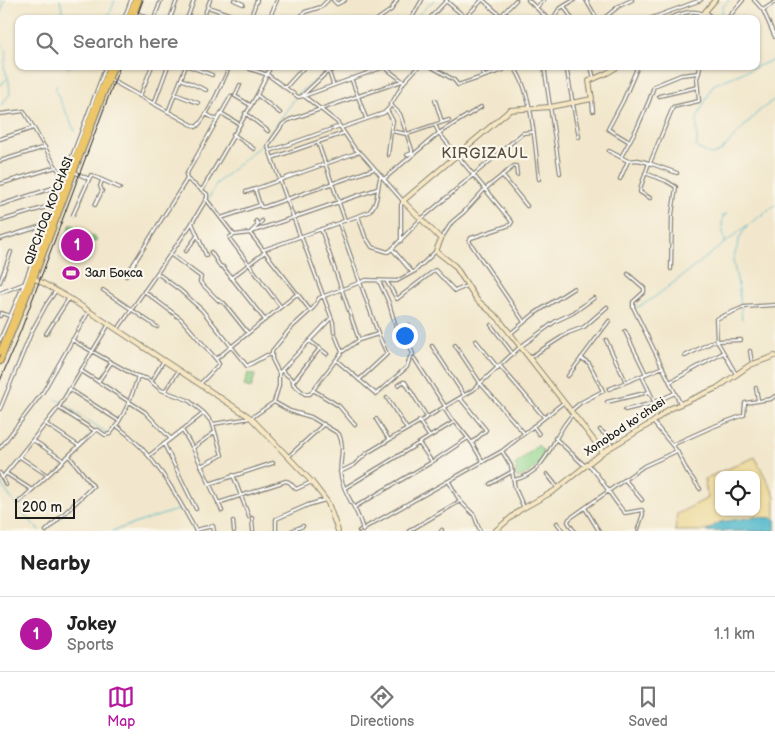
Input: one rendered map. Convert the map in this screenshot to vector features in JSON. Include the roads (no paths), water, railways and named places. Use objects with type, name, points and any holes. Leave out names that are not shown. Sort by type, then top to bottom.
[{"type":"main road","points":[[129,15],[135,0]]},
{"type":"main road","points":[[133,15],[139,0]]},
{"type":"main road","name":"QIPCHOQ KO'CHASI","points":[[0,362],[109,70]]},
{"type":"main road","name":"QIPCHOQ KO'CHASI","points":[[0,352],[25,284],[32,277],[74,172],[112,70]]},
{"type":"street","points":[[125,15],[131,0]]},
{"type":"street","points":[[154,15],[161,0]]},
{"type":"street","points":[[171,15],[177,0]]},
{"type":"street","points":[[188,15],[194,0]]},
{"type":"street","points":[[205,15],[210,0]]},
{"type":"street","points":[[234,0],[243,4]]},
{"type":"street","points":[[251,15],[257,0]]},
{"type":"street","points":[[271,15],[277,0]]},
{"type":"street","points":[[302,15],[305,12],[321,7],[328,0]]},
{"type":"street","points":[[333,0],[336,4],[345,0]]},
{"type":"street","points":[[384,15],[391,10],[397,0]]},
{"type":"street","points":[[433,15],[446,0],[462,15]]},
{"type":"street","points":[[468,15],[483,0],[500,15]]},
{"type":"street","points":[[502,15],[516,0]]},
{"type":"street","points":[[528,0],[544,15]]},
{"type":"street","points":[[536,8],[544,0]]},
{"type":"street","points":[[555,15],[559,9],[574,0]]},
{"type":"street","points":[[586,0],[595,15]]},
{"type":"street","points":[[608,15],[619,6],[632,0]]},
{"type":"street","points":[[660,15],[701,0]]},
{"type":"street","points":[[705,13],[715,0]]},
{"type":"street","points":[[730,15],[742,0]]},
{"type":"street","points":[[754,0],[763,10],[775,37]]},
{"type":"street","points":[[413,15],[421,1]]},
{"type":"street","points":[[763,10],[775,2]]},
{"type":"street","points":[[208,6],[232,15]]},
{"type":"street","points":[[564,6],[570,15]]},
{"type":"street","points":[[680,15],[696,11],[708,15]]},
{"type":"street","points":[[134,12],[142,15]]},
{"type":"street","points":[[0,340],[25,284],[104,70]]},
{"type":"street","points":[[140,96],[150,70]]},
{"type":"street","points":[[154,104],[167,70]]},
{"type":"street","points":[[168,112],[185,70]]},
{"type":"street","points":[[198,70],[212,75]]},
{"type":"street","points":[[109,79],[196,127],[206,114],[228,70]]},
{"type":"street","points":[[253,70],[268,75],[299,98],[373,70]]},
{"type":"street","points":[[202,190],[270,70]]},
{"type":"street","points":[[286,87],[301,70]]},
{"type":"street","points":[[303,96],[332,70]]},
{"type":"street","points":[[389,70],[403,81]]},
{"type":"street","points":[[270,151],[366,119],[387,110],[403,81],[414,70]]},
{"type":"street","points":[[438,70],[458,85],[503,70]]},
{"type":"street","points":[[482,70],[484,76]]},
{"type":"street","points":[[516,70],[521,79],[529,108],[539,179]]},
{"type":"street","points":[[545,70],[560,173]]},
{"type":"street","points":[[567,70],[579,137]]},
{"type":"street","points":[[592,70],[594,79]]},
{"type":"street","points":[[593,111],[589,81],[611,70]]},
{"type":"street","points":[[629,142],[608,129],[636,70]]},
{"type":"street","points":[[650,198],[640,192],[645,173],[672,108],[698,102],[700,99],[698,87],[699,70]]},
{"type":"street","points":[[329,72],[333,85]]},
{"type":"street","points":[[620,157],[649,101],[654,86],[681,75],[699,73]]},
{"type":"street","points":[[352,78],[366,119]]},
{"type":"street","points":[[181,79],[206,90]]},
{"type":"street","points":[[342,352],[334,332],[334,324],[293,218],[269,144],[286,121],[403,81]]},
{"type":"street","points":[[240,85],[235,96],[250,105]]},
{"type":"street","points":[[659,96],[698,87]]},
{"type":"street","points":[[175,94],[198,103]]},
{"type":"street","points":[[257,95],[280,113]]},
{"type":"street","points":[[126,276],[187,179],[186,174],[230,96]]},
{"type":"street","points":[[303,96],[321,109],[340,127],[355,149],[375,168],[420,220],[441,239]]},
{"type":"street","points":[[401,241],[400,205],[403,201],[508,111],[592,99]]},
{"type":"street","points":[[435,100],[442,122]]},
{"type":"street","points":[[390,104],[400,114],[407,134],[412,150],[412,153],[407,155]]},
{"type":"street","points":[[384,179],[439,133],[481,107]]},
{"type":"street","points":[[387,110],[393,121],[388,155]]},
{"type":"street","points":[[0,114],[24,111],[56,167],[64,177]]},
{"type":"street","points":[[221,113],[239,124]]},
{"type":"street","points":[[206,114],[217,120]]},
{"type":"street","points":[[245,114],[268,131]]},
{"type":"street","points":[[391,131],[407,134],[449,120]]},
{"type":"street","points":[[436,125],[439,133],[456,155],[512,223],[471,238],[469,241],[524,322]]},
{"type":"street","points":[[0,139],[33,128]]},
{"type":"street","points":[[358,216],[365,236],[372,247],[388,252],[420,220],[522,133],[532,132]]},
{"type":"street","points":[[272,158],[344,133]]},
{"type":"street","points":[[233,134],[254,149]]},
{"type":"street","points":[[318,143],[345,220]]},
{"type":"street","points":[[0,161],[45,147]]},
{"type":"street","points":[[609,151],[628,161],[640,160],[650,162],[677,173]]},
{"type":"street","points":[[246,192],[359,152]]},
{"type":"street","points":[[620,178],[628,161]]},
{"type":"street","points":[[271,355],[272,351],[291,328],[322,296],[368,280],[397,281],[412,272],[436,251],[452,222],[485,189],[515,165],[517,175]]},
{"type":"street","points":[[0,184],[56,167]]},
{"type":"street","points":[[255,189],[262,207],[375,168]]},
{"type":"street","points":[[74,172],[89,179]]},
{"type":"street","points":[[645,173],[676,187],[672,215],[671,269]]},
{"type":"street","points":[[231,278],[264,251],[372,209],[377,200],[381,175]]},
{"type":"street","points":[[502,175],[526,206]]},
{"type":"street","points":[[74,215],[91,176],[120,188]]},
{"type":"street","points":[[118,329],[192,223],[206,199],[207,194],[187,179]]},
{"type":"street","points":[[96,205],[102,191],[100,186],[102,180]]},
{"type":"street","points":[[0,205],[61,185]]},
{"type":"street","points":[[281,307],[248,265],[230,238],[234,235],[251,232],[378,189]]},
{"type":"street","points":[[206,199],[234,235]]},
{"type":"street","points":[[0,221],[54,204]]},
{"type":"street","points":[[221,218],[260,204]]},
{"type":"street","points":[[256,221],[258,225]]},
{"type":"street","points":[[251,232],[262,221]]},
{"type":"street","points":[[192,223],[206,255]]},
{"type":"street","points":[[339,223],[378,334],[387,354],[359,380]]},
{"type":"street","points":[[0,239],[46,225]]},
{"type":"street","points":[[321,229],[359,340]]},
{"type":"street","points":[[251,232],[310,310]]},
{"type":"street","points":[[186,251],[197,236]]},
{"type":"street","points":[[392,250],[412,272]]},
{"type":"street","points":[[436,251],[455,266],[477,300],[498,318],[603,452]]},
{"type":"street","points":[[0,282],[11,252]]},
{"type":"street","points":[[211,252],[220,266],[223,267],[265,320]]},
{"type":"street","points":[[170,254],[201,277],[200,282],[219,301],[224,303],[248,333]]},
{"type":"street","points":[[387,282],[397,299],[435,270],[455,291],[468,286]]},
{"type":"street","points":[[157,273],[182,291],[202,310],[247,366],[266,355],[271,355]]},
{"type":"street","points":[[628,274],[644,288],[644,292],[633,302],[633,307],[680,404]]},
{"type":"street","points":[[32,277],[57,290],[118,329],[251,418],[312,482],[326,500],[338,531]]},
{"type":"street","points":[[379,281],[389,303],[396,327]]},
{"type":"street","points":[[0,293],[25,284]]},
{"type":"street","points":[[510,334],[524,322],[574,288]]},
{"type":"street","points":[[0,409],[32,332],[46,305],[57,290]]},
{"type":"street","points":[[103,290],[132,308],[157,327]]},
{"type":"street","points":[[144,291],[181,319],[218,361]]},
{"type":"street","points":[[200,384],[219,364],[216,359],[297,294]]},
{"type":"street","points":[[46,334],[69,298]]},
{"type":"street","points":[[340,472],[354,465],[367,453],[481,384],[520,347],[556,321],[573,313],[594,298]]},
{"type":"street","points":[[736,375],[717,340],[717,317],[744,307],[775,305]]},
{"type":"street","points":[[529,358],[568,333],[584,327],[607,307]]},
{"type":"street","points":[[1,446],[43,392],[89,311]]},
{"type":"street","points":[[0,316],[1,313],[10,316]]},
{"type":"street","points":[[213,424],[251,418],[274,402],[281,372],[331,318]]},
{"type":"street","points":[[568,376],[609,321]]},
{"type":"street","points":[[2,478],[59,407],[108,324]]},
{"type":"street","points":[[336,360],[376,394],[407,367],[413,354],[408,342],[409,325]]},
{"type":"street","points":[[490,325],[513,354]]},
{"type":"street","points":[[625,332],[646,374]]},
{"type":"street","points":[[271,355],[281,372],[293,381],[293,384],[305,394],[310,394],[342,352],[359,340],[378,334]]},
{"type":"street","points":[[72,340],[165,391],[188,400],[204,413],[213,424],[222,455],[201,466]]},
{"type":"street","points":[[476,340],[544,418]]},
{"type":"street","points":[[606,340],[626,382]]},
{"type":"street","points":[[684,356],[717,340],[741,340]]},
{"type":"street","points":[[310,341],[327,354]]},
{"type":"street","points":[[455,345],[481,384],[524,433]]},
{"type":"street","points":[[432,346],[464,395]]},
{"type":"street","points":[[293,381],[320,348]]},
{"type":"street","points":[[750,351],[752,364]]},
{"type":"street","points":[[670,382],[723,353]]},
{"type":"street","name":"Xonobod koʻchasi","points":[[495,531],[524,508],[558,488],[603,452],[653,422],[669,409],[717,388],[752,364],[775,356]]},
{"type":"street","points":[[414,358],[444,407],[472,443],[483,462]]},
{"type":"street","points":[[514,480],[524,477],[542,464],[550,452],[555,438],[580,402],[603,391],[589,363],[581,358]]},
{"type":"street","points":[[151,382],[164,360]]},
{"type":"street","points":[[98,382],[111,362]]},
{"type":"street","points":[[609,389],[663,367]]},
{"type":"street","points":[[165,391],[179,369]]},
{"type":"street","points":[[80,370],[145,412],[171,439]]},
{"type":"street","points":[[59,407],[95,431],[98,430],[108,435],[117,426],[129,403],[138,376]]},
{"type":"street","points":[[642,376],[654,402]]},
{"type":"street","points":[[398,385],[405,382],[427,417]]},
{"type":"street","points":[[756,388],[758,401]]},
{"type":"street","points":[[70,389],[119,421]]},
{"type":"street","points":[[313,390],[339,406],[355,425]]},
{"type":"street","points":[[607,402],[649,392]]},
{"type":"street","points":[[625,410],[654,402],[675,393]]},
{"type":"street","points":[[672,445],[744,415],[746,413],[744,403],[771,399],[775,396]]},
{"type":"street","points":[[387,398],[407,429]]},
{"type":"street","points":[[460,398],[486,430],[472,443]]},
{"type":"street","points":[[274,402],[286,409],[311,417],[339,433],[341,437],[342,459],[340,472],[345,488],[361,519],[363,530]]},
{"type":"street","points":[[359,531],[502,451],[563,403]]},
{"type":"street","points":[[150,456],[204,413]]},
{"type":"street","points":[[376,419],[389,440]]},
{"type":"street","points":[[420,421],[429,437]]},
{"type":"street","points":[[345,488],[454,422]]},
{"type":"street","points":[[653,422],[677,451],[687,471],[700,489]]},
{"type":"street","points":[[46,424],[79,446]]},
{"type":"street","points":[[288,457],[324,424]]},
{"type":"street","points":[[117,426],[150,456],[166,478],[196,530],[212,526],[214,531]]},
{"type":"street","points":[[533,426],[539,434]]},
{"type":"street","points":[[182,430],[193,448],[222,511]]},
{"type":"street","points":[[600,430],[606,435],[612,446]]},
{"type":"street","points":[[19,502],[95,431]]},
{"type":"street","points":[[193,448],[216,431]]},
{"type":"street","points":[[354,508],[432,462],[468,438]]},
{"type":"street","points":[[555,438],[600,477],[625,513],[642,510],[643,514],[638,529]]},
{"type":"street","points":[[33,440],[63,460]]},
{"type":"street","points":[[419,443],[432,462]]},
{"type":"street","points":[[164,444],[196,509]]},
{"type":"street","points":[[502,451],[513,471],[515,488],[524,508]]},
{"type":"street","points":[[574,531],[568,520],[644,466],[677,451]]},
{"type":"street","points":[[46,531],[93,486],[68,456]]},
{"type":"street","points":[[20,457],[48,475]]},
{"type":"street","points":[[210,484],[273,463]]},
{"type":"street","points":[[490,484],[513,471]]},
{"type":"street","points":[[0,473],[6,485]]},
{"type":"street","points":[[7,474],[32,490]]},
{"type":"street","points":[[547,474],[558,488]]},
{"type":"street","points":[[233,475],[250,518],[253,531]]},
{"type":"street","points":[[625,480],[642,500]]},
{"type":"street","points":[[218,503],[286,481],[296,489],[312,482]]},
{"type":"street","points":[[449,482],[460,501],[474,515],[480,531]]},
{"type":"street","points":[[276,531],[276,519],[308,504],[326,500]]},
{"type":"street","points":[[409,531],[460,501]]},
{"type":"street","points":[[585,508],[599,531]]},
{"type":"street","points":[[234,521],[234,531]]},
{"type":"street","points":[[557,523],[563,531]]},
{"type":"street","points":[[291,531],[303,526]]},
{"type":"water","points":[[755,517],[772,518],[775,520],[775,531],[706,531],[720,522]]},
{"type":"waterway","points":[[0,6],[1,0]]},
{"type":"waterway","points":[[0,16],[5,0]]},
{"type":"waterway","points":[[60,0],[63,15]]},
{"type":"waterway","points":[[108,15],[115,0]]},
{"type":"waterway","points":[[418,15],[434,0]]},
{"type":"waterway","points":[[721,15],[723,7],[729,0]]},
{"type":"waterway","points":[[0,42],[7,51],[4,67],[9,81],[10,94],[0,106]]},
{"type":"waterway","points":[[760,65],[775,59]]},
{"type":"waterway","points":[[209,198],[216,184],[263,143],[299,93],[328,70]]},
{"type":"waterway","points":[[749,70],[713,85],[697,118],[697,145],[695,147],[711,155],[720,152],[758,112],[775,99]]},
{"type":"waterway","points":[[0,85],[7,79]]},
{"type":"waterway","points":[[57,85],[55,90],[75,131]]},
{"type":"waterway","points":[[635,308],[657,296],[775,205]]},
{"type":"waterway","points":[[725,243],[722,225],[723,216],[727,214]]},
{"type":"waterway","points":[[742,319],[733,260],[740,237],[748,225]]},
{"type":"waterway","points":[[56,399],[107,433]]},
{"type":"waterway","points":[[0,479],[1,484],[18,508],[40,531]]},
{"type":"waterway","points":[[112,531],[180,509]]},
{"type":"railway","points":[[137,15],[143,0]]},
{"type":"railway","points":[[0,381],[118,70]]},
{"type":"place","name":"Jokey","points":[[77,245]]},
{"type":"place","name":"Зал Бокса","points":[[71,273]]},
{"type":"district","name":"KIRGIZAUL","points":[[485,153]]}]
